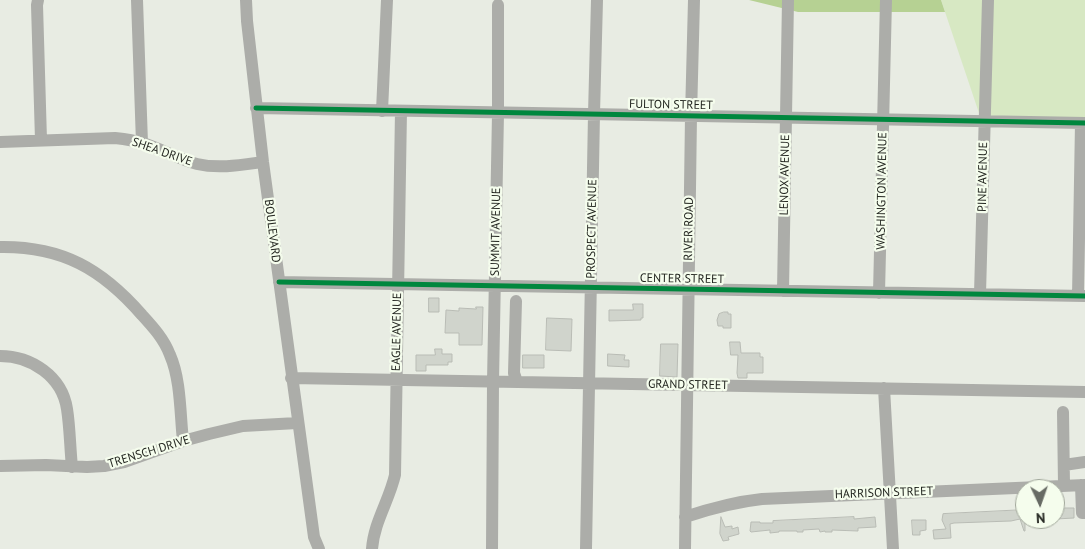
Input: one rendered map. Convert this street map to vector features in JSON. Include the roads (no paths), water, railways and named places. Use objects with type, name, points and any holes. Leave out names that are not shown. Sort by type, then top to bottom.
[{"type":"street","points":[[38,0],[42,140]]},
{"type":"street","points":[[137,0],[142,143]]},
{"type":"street","name":"BOULEVARD","points":[[246,0],[256,108],[278,282],[314,538],[319,549]]},
{"type":"street","points":[[382,110],[387,0]]},
{"type":"street","name":"PROSPECT AVENUE","points":[[586,549],[597,0]]},
{"type":"street","name":"RIVER ROAD","points":[[684,549],[694,0]]},
{"type":"street","name":"PINE AVENUE","points":[[980,294],[988,0]]},
{"type":"street","name":"SUMMIT AVENUE","points":[[492,549],[498,5]]},
{"type":"street","name":"LENOX AVENUE","points":[[784,291],[788,6]]},
{"type":"street","name":"WASHINGTON AVENUE","points":[[879,293],[886,6]]},
{"type":"street","name":"FULTON STREET","points":[[256,108],[1083,123]]},
{"type":"street","name":"EAGLE AVENUE","points":[[372,549],[379,517],[392,488],[395,475],[401,111]]},
{"type":"street","points":[[1081,296],[1083,123]]},
{"type":"street","name":"SHEA DRIVE","points":[[0,142],[115,138],[142,143],[185,161],[198,164],[228,166],[263,162]]},
{"type":"street","points":[[0,247],[32,248],[66,257],[102,276],[131,302],[157,332],[170,356],[177,381],[183,441]]},
{"type":"street","name":"CENTER STREET","points":[[278,282],[1081,296]]},
{"type":"street","points":[[516,301],[514,373],[517,382]]},
{"type":"street","points":[[494,320],[516,320]]},
{"type":"street","points":[[0,356],[19,358],[30,362],[47,373],[62,392],[67,409],[72,467]]},
{"type":"street","name":"GRAND STREET","points":[[292,378],[1085,392]]},
{"type":"street","points":[[884,388],[893,549]]},
{"type":"street","points":[[1063,412],[1064,479]]},
{"type":"street","name":"TRENSCH DRIVE","points":[[0,466],[104,466],[124,462],[183,441],[243,426],[297,423]]},
{"type":"street","points":[[1064,465],[1085,462]]},
{"type":"street","points":[[1083,485],[1082,513],[1085,513]]},
{"type":"street","name":"HARRISON STREET","points":[[1065,486],[1083,485]]},
{"type":"street","name":"HARRISON STREET","points":[[685,517],[716,506],[762,498],[1015,488]]}]
